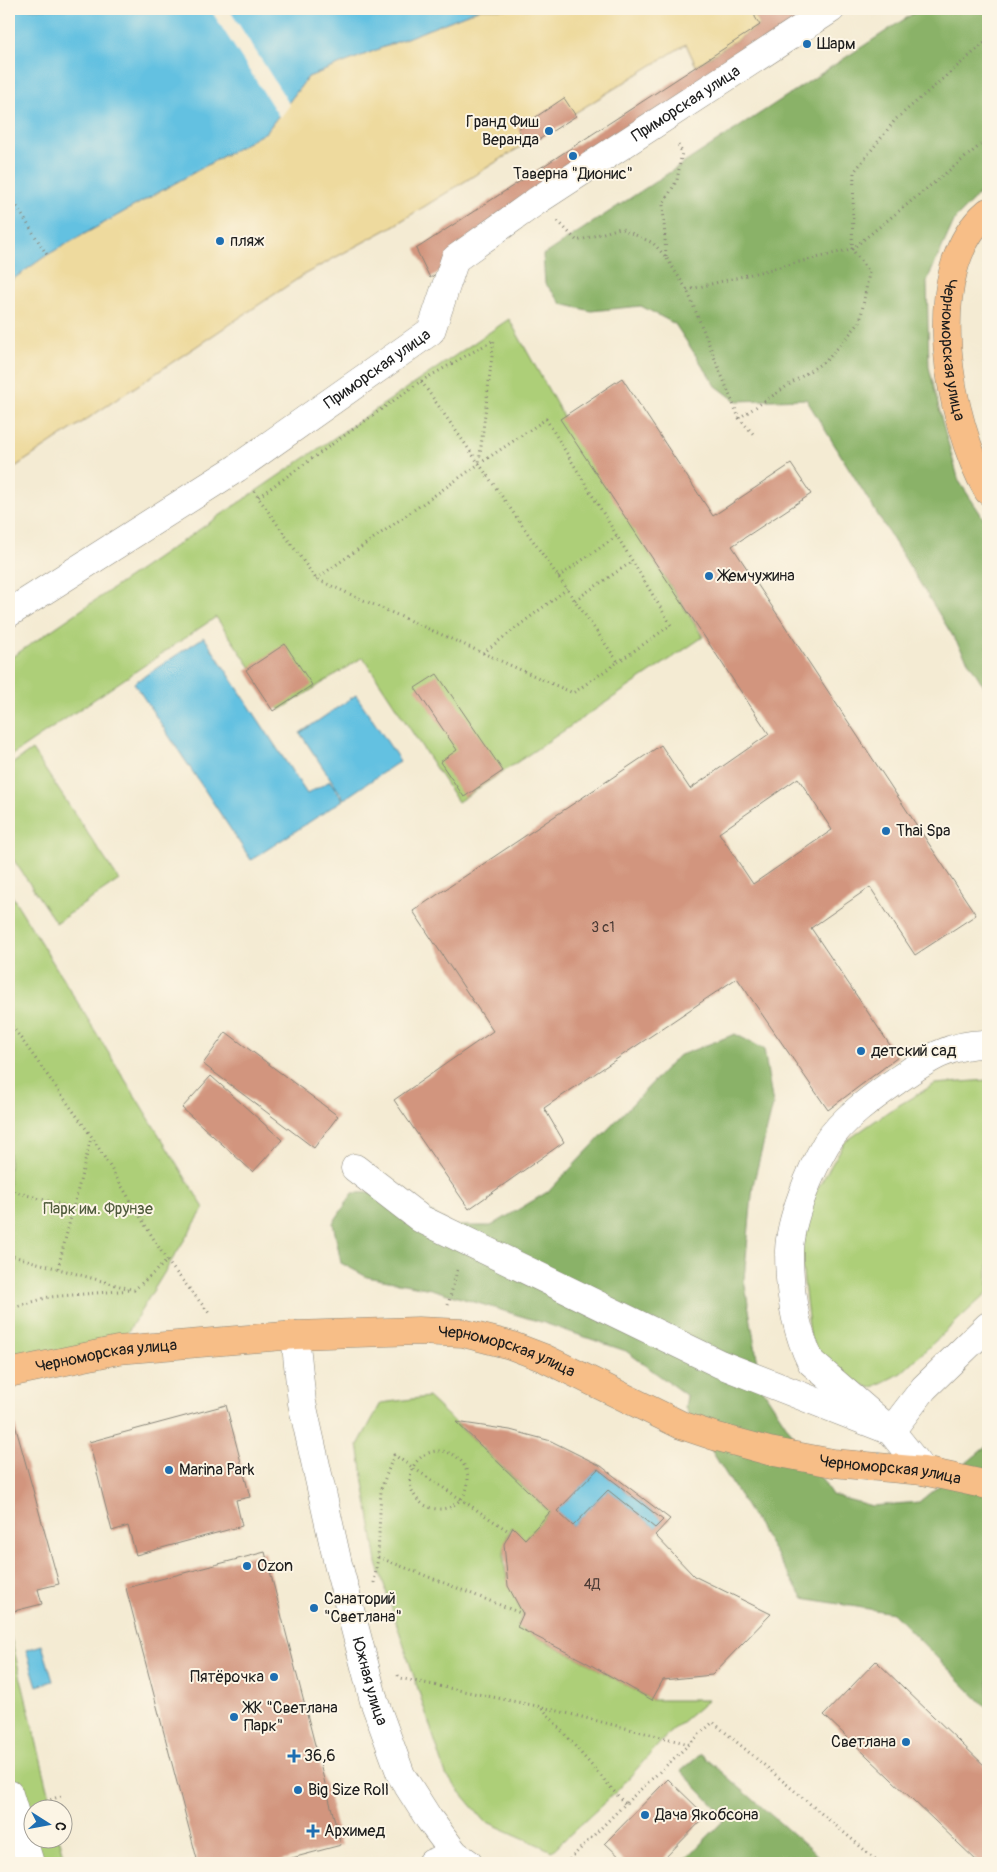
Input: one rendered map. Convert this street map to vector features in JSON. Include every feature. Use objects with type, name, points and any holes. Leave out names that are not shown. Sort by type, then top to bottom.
[{"type":"main road","name":"Черноморская улица","points":[[988,212],[977,222],[956,261],[949,287],[947,321],[949,366],[960,420],[978,473],[988,491]]},
{"type":"main road","name":"Черноморская улица","points":[[9,1374],[118,1350],[232,1342],[295,1335],[418,1330],[463,1333],[487,1338],[544,1358],[681,1425],[714,1436],[769,1451],[833,1462],[923,1471],[988,1485]]},
{"type":"street","name":"Приморская улица","points":[[9,614],[237,468],[431,331],[455,259],[538,200],[831,9]]},
{"type":"street","points":[[923,1471],[891,1431],[811,1362],[804,1348],[795,1318],[789,1250],[796,1214],[827,1143],[862,1106],[931,1056],[974,1043],[988,1044]]},
{"type":"street","points":[[355,1168],[430,1223],[720,1364],[891,1431]]},
{"type":"street","points":[[891,1431],[924,1388],[988,1326]]},
{"type":"street","name":"Южная улица","points":[[295,1335],[302,1403],[338,1564],[374,1701],[401,1775],[452,1861]]},
{"type":"street","points":[[9,1794],[30,1863]]},
{"type":"path","points":[[739,418],[828,359],[860,322],[869,273],[852,249],[854,172],[896,119],[988,40]]},
{"type":"path","points":[[660,120],[682,152],[677,180],[663,205],[666,257]]},
{"type":"path","points":[[688,290],[852,249],[988,139]]},
{"type":"path","points":[[9,194],[47,255]]},
{"type":"path","points":[[538,200],[577,241],[620,228],[653,243],[666,257],[688,290],[739,418],[754,436]]},
{"type":"path","points":[[258,497],[421,382],[494,340],[479,464]]},
{"type":"path","points":[[421,382],[618,662]]},
{"type":"path","points":[[237,468],[316,579],[573,693],[671,625],[546,419],[316,579]]},
{"type":"path","points":[[558,577],[617,536]]},
{"type":"path","points":[[575,600],[633,561]]},
{"type":"path","points":[[483,653],[567,589]]},
{"type":"path","points":[[9,1022],[92,1137],[167,1261],[232,1342]]},
{"type":"path","points":[[58,1268],[92,1137]]},
{"type":"path","points":[[9,1190],[73,1208]]},
{"type":"path","points":[[9,1255],[134,1290]]},
{"type":"path","points":[[9,1308],[49,1297],[134,1290],[167,1261]]},
{"type":"path","points":[[446,1309],[459,1265]]},
{"type":"path","points":[[441,1451],[455,1456],[465,1467],[469,1482],[461,1500],[446,1509],[427,1507],[419,1502],[410,1486],[412,1468],[426,1454],[441,1451]]},
{"type":"path","points":[[374,1585],[378,1557],[381,1489],[394,1455],[510,1532]]},
{"type":"path","points":[[378,1557],[523,1614]]},
{"type":"path","points":[[396,1669],[399,1678],[542,1707],[690,1744]]},
{"type":"path","points":[[542,1707],[625,1804]]},
{"type":"path","points":[[566,1863],[625,1804],[713,1722],[880,1863]]},
{"type":"green space","points":[[920,9],[988,9],[988,185],[955,219],[927,281],[929,367],[942,421],[959,481],[988,525],[988,693],[806,399],[736,401],[716,386],[675,324],[641,306],[591,311],[562,304],[545,283],[543,255]]},
{"type":"green space","points":[[509,319],[572,432],[703,637],[458,802],[363,657],[280,710],[216,617],[9,757],[9,659]]},
{"type":"green space","points":[[32,750],[119,880],[56,923],[9,853],[9,766]]},
{"type":"green space","name":"Парк им. Фрунзе","points":[[9,891],[204,1208],[118,1348],[9,1364]]},
{"type":"green space","points":[[735,1034],[764,1049],[773,1105],[753,1185],[744,1279],[762,1388],[832,1495],[872,1506],[919,1502],[988,1445],[988,1709],[893,1613],[803,1598],[685,1408],[687,1396],[626,1351],[544,1323],[431,1289],[367,1277],[341,1263],[333,1223],[353,1193],[396,1192],[455,1226],[491,1226],[549,1191],[678,1056]]},
{"type":"green space","points":[[988,1080],[988,1292],[901,1373],[871,1388],[848,1379],[812,1353],[800,1247],[815,1193],[845,1142],[889,1111],[935,1084]]},
{"type":"green space","points":[[428,1397],[550,1512],[525,1539],[512,1527],[507,1538],[504,1560],[508,1582],[523,1614],[517,1627],[584,1661],[652,1700],[708,1700],[668,1734],[617,1791],[552,1851],[485,1821],[446,1775],[377,1563],[358,1445],[381,1403]]},
{"type":"green space","points":[[9,1630],[51,1800],[22,1800],[22,1850],[63,1850],[66,1863],[9,1863]]},
{"type":"green space","points":[[701,1754],[826,1863],[682,1863],[726,1818],[681,1771]]},
{"type":"sand","name":"пляж","points":[[480,9],[755,9],[755,17],[760,25],[696,66],[686,44],[393,226],[305,274],[9,471],[9,282],[47,255],[266,132],[308,77]]},
{"type":"water","points":[[9,9],[480,9],[308,77],[266,132],[47,255],[9,282]]},
{"type":"water","points":[[204,637],[307,794],[330,781],[343,800],[251,860],[134,683]]},
{"type":"water","points":[[356,695],[400,761],[344,799],[300,733]]},
{"type":"water","points":[[598,1469],[663,1520],[655,1528],[608,1490],[573,1526],[557,1511]]},
{"type":"water","points":[[42,1645],[53,1681],[37,1686],[26,1650]]},
{"type":"pier","points":[[210,9],[229,9],[290,105],[280,118]]},
{"type":"building","name":"Таверна \"Дионис\"","points":[[755,9],[815,9],[430,278],[416,249],[760,25],[755,17]]},
{"type":"building","points":[[564,98],[576,116],[529,146],[518,129]]},
{"type":"building","points":[[622,378],[713,516],[791,464],[811,494],[732,546],[976,915],[915,955],[870,887],[811,928],[898,1057],[828,1110],[737,978],[544,1108],[564,1142],[469,1209],[394,1100],[493,1031],[413,911],[661,745],[690,789],[769,734],[560,419]],"holes":[[[798,778],[832,830],[753,884],[719,833]]]},
{"type":"building","points":[[285,644],[312,685],[273,711],[246,670]]},
{"type":"building","points":[[437,674],[503,771],[464,797],[440,762],[457,750],[415,688]]},
{"type":"building","points":[[226,1032],[338,1116],[314,1148],[203,1064]]},
{"type":"building","points":[[211,1076],[282,1140],[253,1172],[182,1108]]},
{"type":"building","name":"Marina Park","points":[[226,1405],[250,1497],[236,1500],[242,1526],[136,1555],[128,1526],[112,1531],[89,1442]]},
{"type":"building","points":[[14,1421],[59,1584],[38,1589],[42,1604],[10,1612],[9,1422]]},
{"type":"building","points":[[456,1422],[510,1430],[551,1441],[601,1466],[670,1519],[655,1535],[694,1576],[771,1614],[712,1675],[663,1680],[652,1700],[584,1661],[517,1627],[523,1614],[508,1586],[504,1544],[513,1527],[525,1539],[550,1512]],"holes":[[[598,1469],[663,1520],[655,1528],[608,1490],[573,1526],[557,1511]]]},
{"type":"building","name":"ЖК \"Светлана Парк\"","points":[[265,1552],[341,1845],[273,1863],[198,1863],[126,1588]]},
{"type":"building","name":"Светлана","points":[[876,1661],[988,1769],[988,1863],[979,1863],[824,1715]]},
{"type":"building","points":[[668,1779],[706,1816],[660,1863],[626,1863],[605,1843]]},
{"type":"place","name":"Шарм","points":[[807,44]]},
{"type":"place","name":"Гранд Фиш Веранда","points":[[549,131]]},
{"type":"place","name":"Таверна \"Дионис\"","points":[[573,156]]},
{"type":"place","name":"пляж","points":[[220,241]]},
{"type":"place","name":"Жемчужина","points":[[709,576]]},
{"type":"place","name":"Thai Spa","points":[[886,831]]},
{"type":"place","name":"детский сад","points":[[861,1051]]},
{"type":"place","name":"Marina Park","points":[[169,1470]]},
{"type":"place","name":"Ozon","points":[[247,1566]]},
{"type":"place","name":"Санаторий \"Светлана\"","points":[[314,1608]]},
{"type":"place","name":"Пятёрочка","points":[[274,1677]]},
{"type":"place","name":"ЖК \"Светлана Парк\"","points":[[234,1717]]},
{"type":"place","name":"Светлана","points":[[906,1742]]},
{"type":"place","name":"36,6","points":[[294,1756]]},
{"type":"place","name":"Big Size Roll","points":[[298,1790]]},
{"type":"place","name":"Дача Якобсона","points":[[645,1815]]},
{"type":"place","name":"Архимед","points":[[313,1831]]}]
